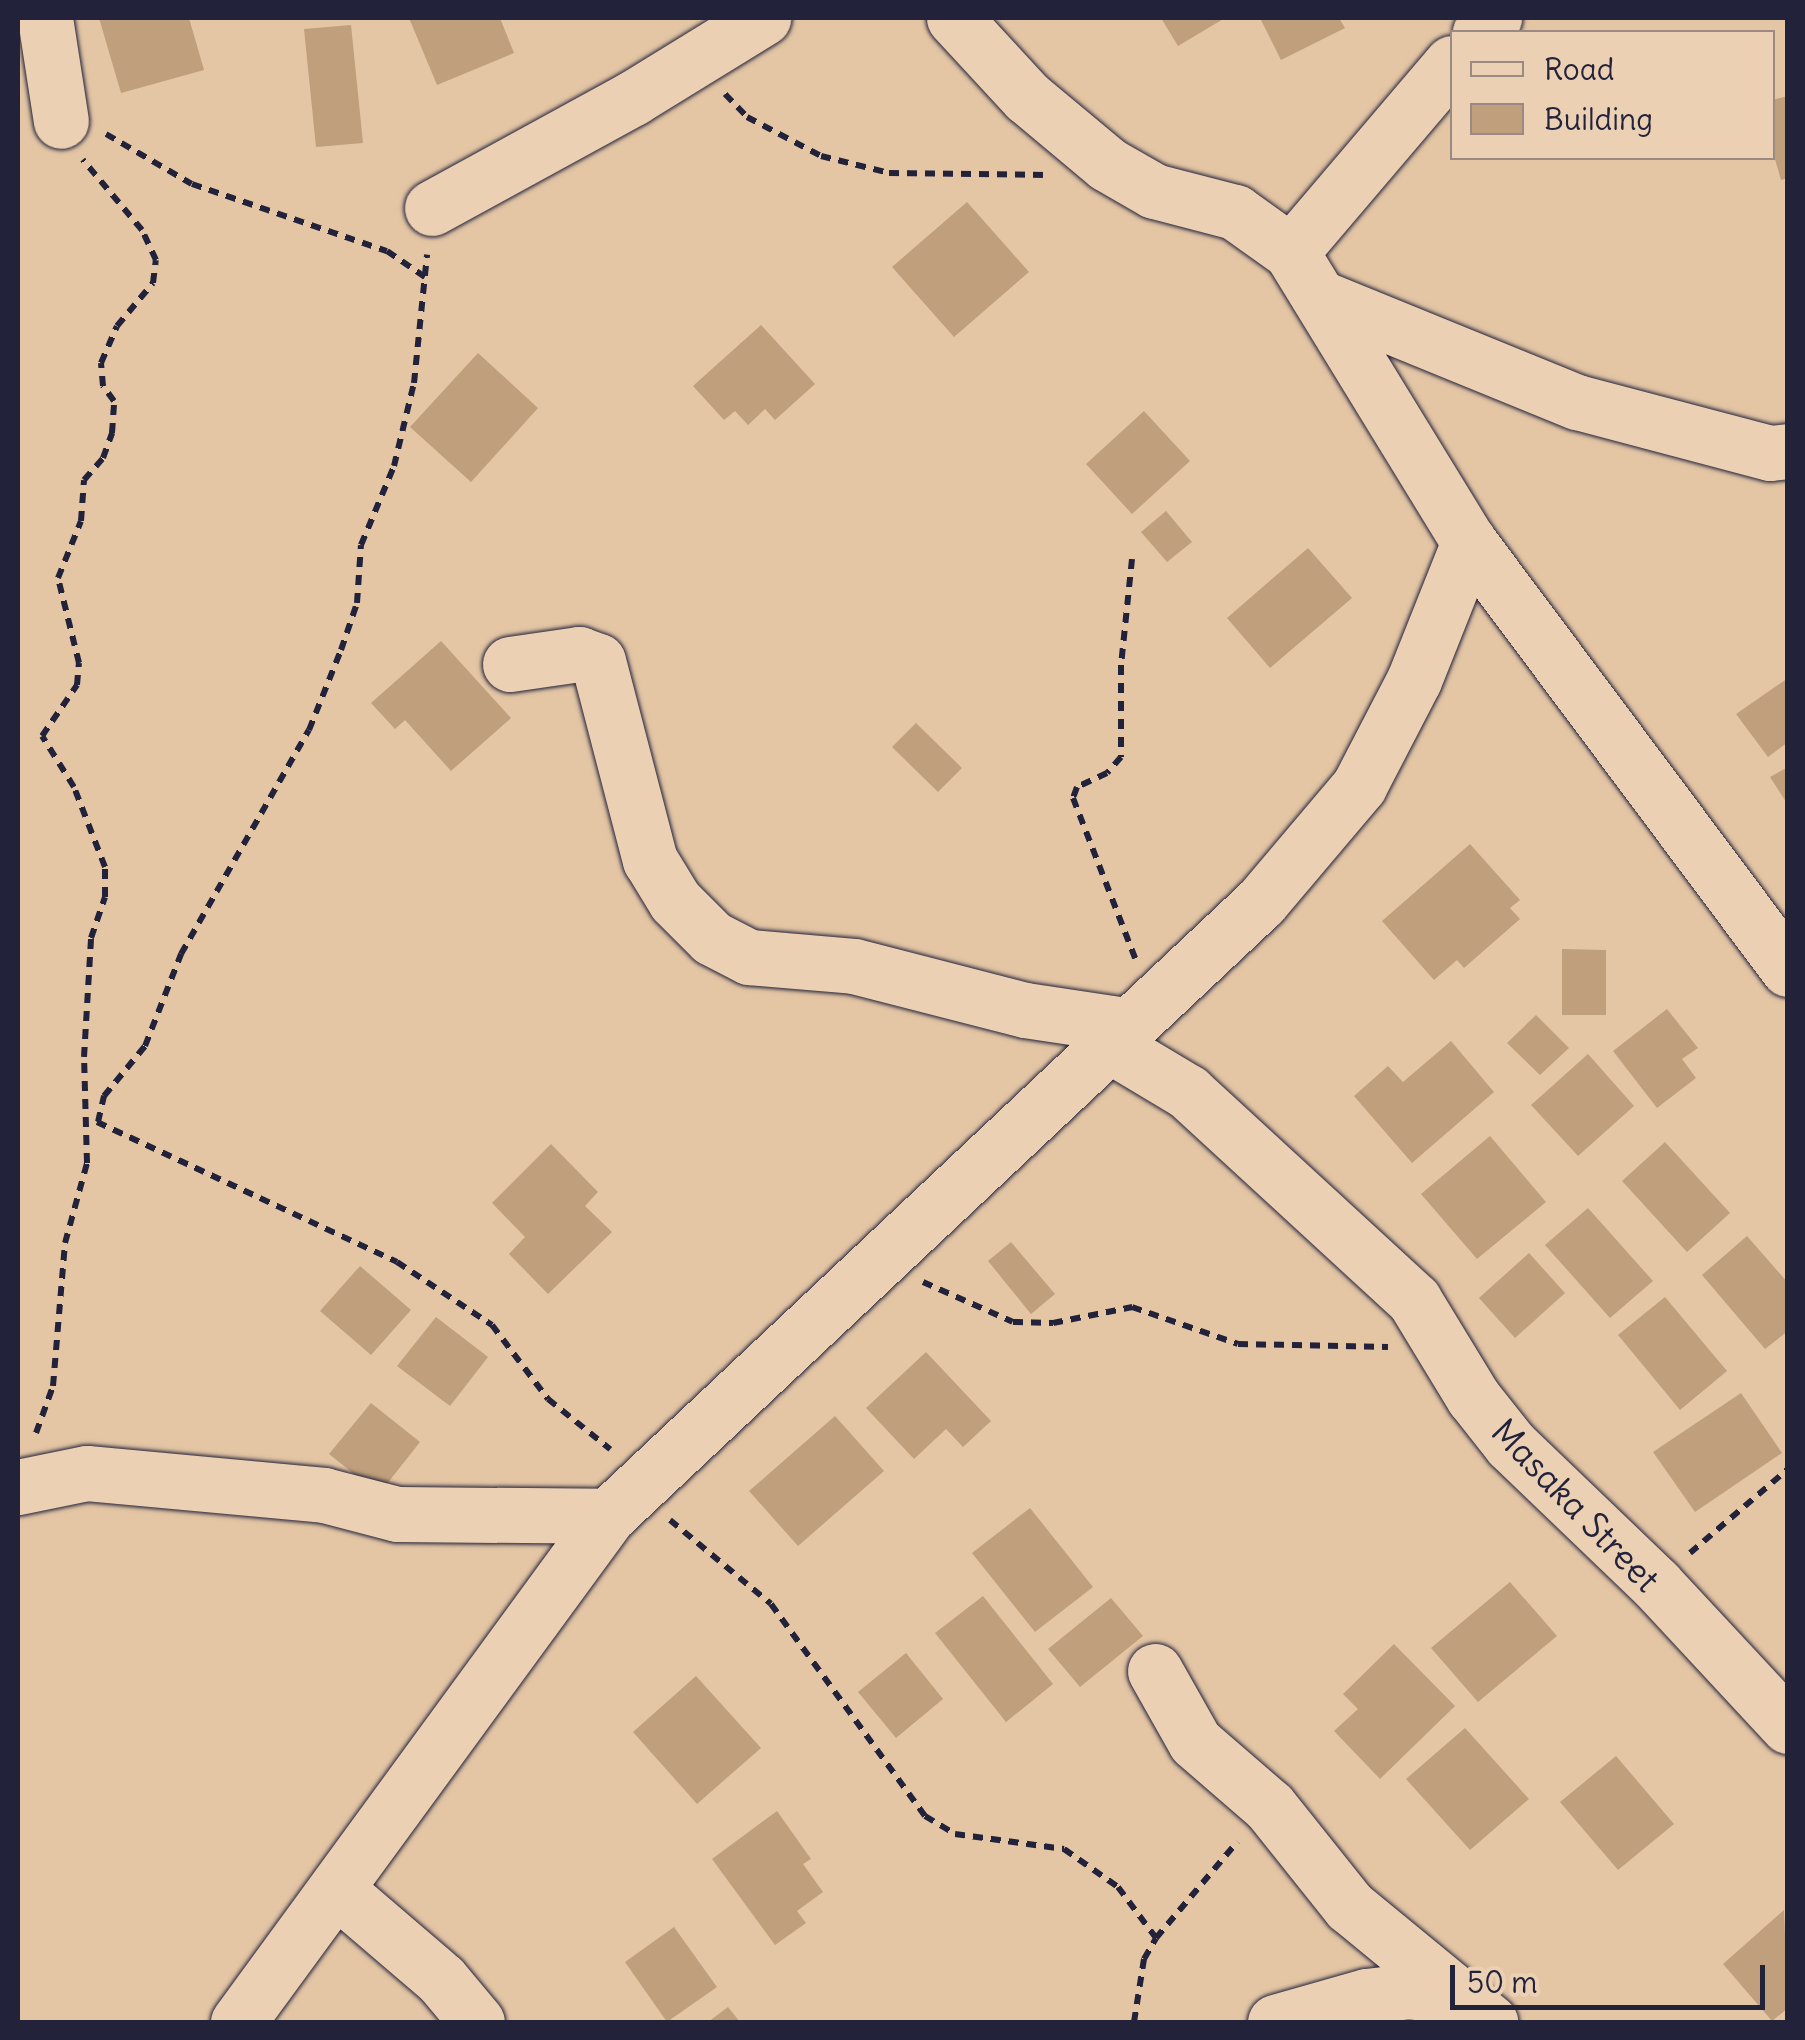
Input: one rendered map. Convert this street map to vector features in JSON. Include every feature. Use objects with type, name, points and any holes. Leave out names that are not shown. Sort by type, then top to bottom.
[{"type":"street","points":[[45,18],[65,127]]},
{"type":"street","points":[[432,208],[762,18]]},
{"type":"street","points":[[954,18],[1028,97],[1126,175],[1154,191],[1235,212],[1292,252],[1469,542],[1788,969]]},
{"type":"street","points":[[1292,252],[1450,65]]},
{"type":"street","points":[[1324,299],[1577,402],[1770,453],[1788,451]]},
{"type":"street","points":[[238,2022],[628,1496],[1127,1023],[1261,902],[1358,786],[1414,680],[1469,542]]},
{"type":"street","points":[[510,664],[578,654],[598,661],[650,860],[675,901],[712,938],[750,957],[854,966],[1025,1010],[1127,1023]]},
{"type":"street","name":"Masaka Street","points":[[1127,1023],[1188,1092],[1414,1300],[1448,1346],[1473,1397],[1511,1445],[1656,1584],[1788,1726]]},
{"type":"street","points":[[24,1469],[324,1495],[397,1514],[628,1496]]},
{"type":"street","points":[[1155,1672],[1196,1742],[1270,1807],[1349,1906],[1473,2010]]},
{"type":"street","points":[[337,1890],[441,1979],[477,2022]]},
{"type":"street","points":[[1276,2022],[1366,1996],[1409,1991],[1473,2010]]},
{"type":"path","points":[[694,60],[747,117],[821,156],[890,172],[1126,175]]},
{"type":"path","points":[[65,127],[114,134],[192,184],[387,251],[424,277]]},
{"type":"path","points":[[24,1469],[54,1386],[65,1243],[87,1162],[89,1117],[84,1057],[91,938],[105,897],[105,867],[74,786],[42,736],[77,685],[79,663],[58,578],[81,521],[84,480],[103,458],[112,433],[114,401],[103,386],[101,362],[117,326],[153,282],[156,260],[142,230],[65,127]]},
{"type":"path","points":[[98,1122],[104,1096],[145,1046],[181,954],[309,730],[357,604],[361,545],[394,466],[423,333],[424,277],[432,208]]},
{"type":"path","points":[[1127,1023],[1073,798],[1077,787],[1107,773],[1120,757],[1120,666],[1132,559]]},
{"type":"path","points":[[89,1117],[396,1262],[492,1326],[628,1496],[722,1556],[771,1604],[925,1816],[955,1834],[1064,1849],[1118,1887],[1156,1938]]},
{"type":"path","points":[[876,1261],[1014,1322],[1053,1323],[1132,1306],[1238,1344],[1448,1346]]},
{"type":"path","points":[[1656,1584],[1788,1470]]},
{"type":"path","points":[[1134,2022],[1144,1959],[1156,1938],[1270,1807]]},
{"type":"building","points":[[99,18],[189,18],[204,70],[121,93]]},
{"type":"building","points":[[409,18],[500,18],[514,53],[437,85]]},
{"type":"building","points":[[1161,18],[1225,18],[1178,46]]},
{"type":"building","points":[[1260,18],[1339,18],[1345,28],[1281,60]]},
{"type":"building","points":[[351,25],[363,143],[316,147],[304,29]]},
{"type":"building","points":[[1788,96],[1788,178],[1781,180],[1775,159],[1775,99]]},
{"type":"building","points":[[967,202],[1029,272],[954,337],[892,267]]},
{"type":"building","points":[[761,325],[815,384],[775,420],[765,409],[748,425],[735,411],[724,420],[693,386]]},
{"type":"building","points":[[478,353],[538,408],[471,482],[410,427]]},
{"type":"building","points":[[1144,411],[1190,461],[1132,514],[1086,464]]},
{"type":"building","points":[[1166,511],[1192,542],[1167,562],[1141,532]]},
{"type":"building","points":[[1308,548],[1352,598],[1270,668],[1227,618]]},
{"type":"building","points":[[441,641],[511,718],[451,771],[405,720],[395,729],[371,703]]},
{"type":"building","points":[[1788,678],[1788,742],[1768,757],[1736,714]]},
{"type":"building","points":[[916,723],[962,768],[938,792],[892,747]]},
{"type":"building","points":[[1788,767],[1788,805],[1770,777]]},
{"type":"building","points":[[1470,844],[1520,900],[1510,908],[1520,919],[1464,968],[1457,960],[1434,980],[1382,921]]},
{"type":"building","points":[[1562,949],[1606,950],[1606,1015],[1562,1015]]},
{"type":"building","points":[[1667,1009],[1698,1048],[1682,1059],[1696,1078],[1657,1108],[1613,1051]]},
{"type":"building","points":[[1536,1015],[1569,1048],[1540,1075],[1507,1043]]},
{"type":"building","points":[[1451,1041],[1494,1092],[1412,1163],[1354,1096],[1388,1066],[1403,1082]]},
{"type":"building","points":[[1588,1054],[1634,1106],[1578,1156],[1531,1105]]},
{"type":"building","points":[[1490,1136],[1546,1202],[1477,1259],[1421,1194]]},
{"type":"building","points":[[1665,1142],[1730,1213],[1687,1252],[1622,1181]]},
{"type":"building","points":[[551,1144],[598,1192],[585,1206],[612,1232],[548,1294],[509,1254],[525,1237],[492,1203]]},
{"type":"building","points":[[1588,1208],[1653,1281],[1610,1318],[1545,1245]]},
{"type":"building","points":[[1747,1236],[1788,1283],[1788,1331],[1765,1349],[1702,1275]]},
{"type":"building","points":[[1011,1242],[1055,1294],[1031,1314],[988,1261]]},
{"type":"building","points":[[1529,1253],[1565,1293],[1515,1338],[1479,1298]]},
{"type":"building","points":[[360,1266],[411,1310],[371,1355],[320,1311]]},
{"type":"building","points":[[1665,1297],[1727,1371],[1680,1410],[1618,1335]]},
{"type":"building","points":[[436,1317],[488,1357],[450,1406],[397,1366]]},
{"type":"building","points":[[926,1352],[991,1421],[963,1447],[946,1429],[914,1459],[866,1408]]},
{"type":"building","points":[[1741,1393],[1782,1453],[1695,1512],[1653,1452]]},
{"type":"building","points":[[371,1403],[420,1442],[379,1494],[329,1454]]},
{"type":"building","points":[[835,1416],[884,1471],[798,1546],[749,1491]]},
{"type":"building","points":[[1030,1508],[1093,1587],[1035,1632],[972,1553]]},
{"type":"building","points":[[1510,1582],[1557,1636],[1478,1702],[1431,1648]]},
{"type":"building","points":[[983,1596],[1053,1684],[1006,1722],[935,1633]]},
{"type":"building","points":[[1111,1598],[1143,1636],[1080,1687],[1048,1649]]},
{"type":"building","points":[[1394,1644],[1455,1706],[1380,1779],[1334,1731],[1358,1709],[1343,1694]]},
{"type":"building","points":[[906,1653],[943,1699],[896,1738],[858,1692]]},
{"type":"building","points":[[696,1676],[761,1748],[697,1804],[633,1732]]},
{"type":"building","points":[[1465,1728],[1529,1799],[1470,1850],[1406,1779]]},
{"type":"building","points":[[1616,1756],[1674,1824],[1618,1870],[1560,1802]]},
{"type":"building","points":[[777,1811],[811,1859],[803,1864],[823,1892],[797,1911],[806,1923],[775,1945],[712,1859]]},
{"type":"building","points":[[1784,1910],[1788,2008],[1772,2021],[1723,1964]]},
{"type":"building","points":[[674,1927],[717,1987],[667,2022],[625,1962]]},
{"type":"building","points":[[728,2007],[740,2022],[708,2022]]}]
